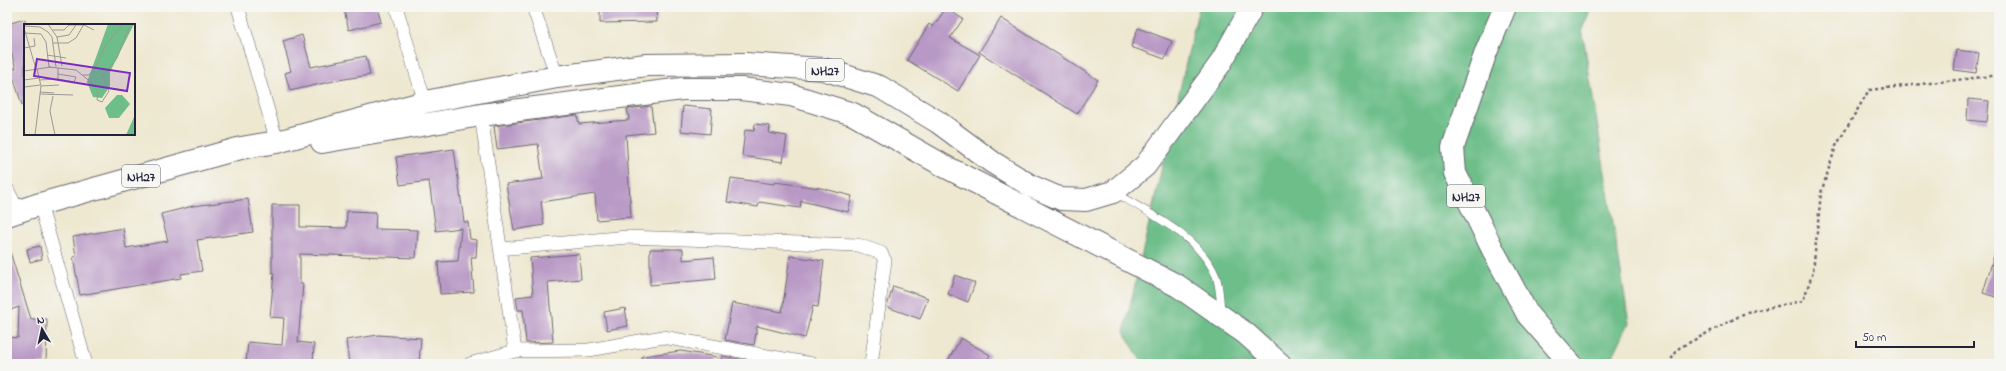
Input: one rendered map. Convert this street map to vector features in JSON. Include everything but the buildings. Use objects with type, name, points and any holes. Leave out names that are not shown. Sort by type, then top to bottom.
[{"type":"highway","name":"NH27","points":[[12,213],[241,148],[277,142],[425,102],[557,77],[646,65],[746,64],[823,69],[880,87],[938,122],[992,162],[1031,186],[1061,199],[1086,200],[1113,192],[1145,166],[1220,64],[1252,7]]},
{"type":"highway","name":"NH27","points":[[1505,7],[1486,52],[1453,147],[1455,173],[1494,254],[1528,315],[1571,364]]},
{"type":"highway","name":"NH27","points":[[277,142],[304,144],[332,141],[481,115],[682,89],[741,89],[791,96],[853,114],[946,166],[1178,286],[1245,333],[1280,364]]},
{"type":"street","points":[[238,7],[277,142]]},
{"type":"street","points":[[396,7],[425,102]]},
{"type":"street","points":[[533,7],[557,77]]},
{"type":"street","points":[[481,115],[515,351]]},
{"type":"street","points":[[7,189],[12,213]]},
{"type":"street","points":[[40,204],[86,364]]},
{"type":"street","points":[[500,249],[627,238],[858,245],[881,253],[885,261],[871,364]]},
{"type":"street","points":[[470,364],[515,351],[589,350],[663,337],[812,364]]},
{"type":"lane","points":[[1113,192],[1164,221],[1198,249],[1208,261],[1216,275],[1220,288],[1222,316]]},
{"type":"path","points":[[1668,364],[1679,348],[1747,312],[1804,301],[1813,272],[1821,193],[1836,146],[1869,90],[1991,76],[1999,71]]},
{"type":"green space","points":[[1199,7],[1592,7],[1582,29],[1629,323],[1609,364],[1143,364],[1124,332]]}]
